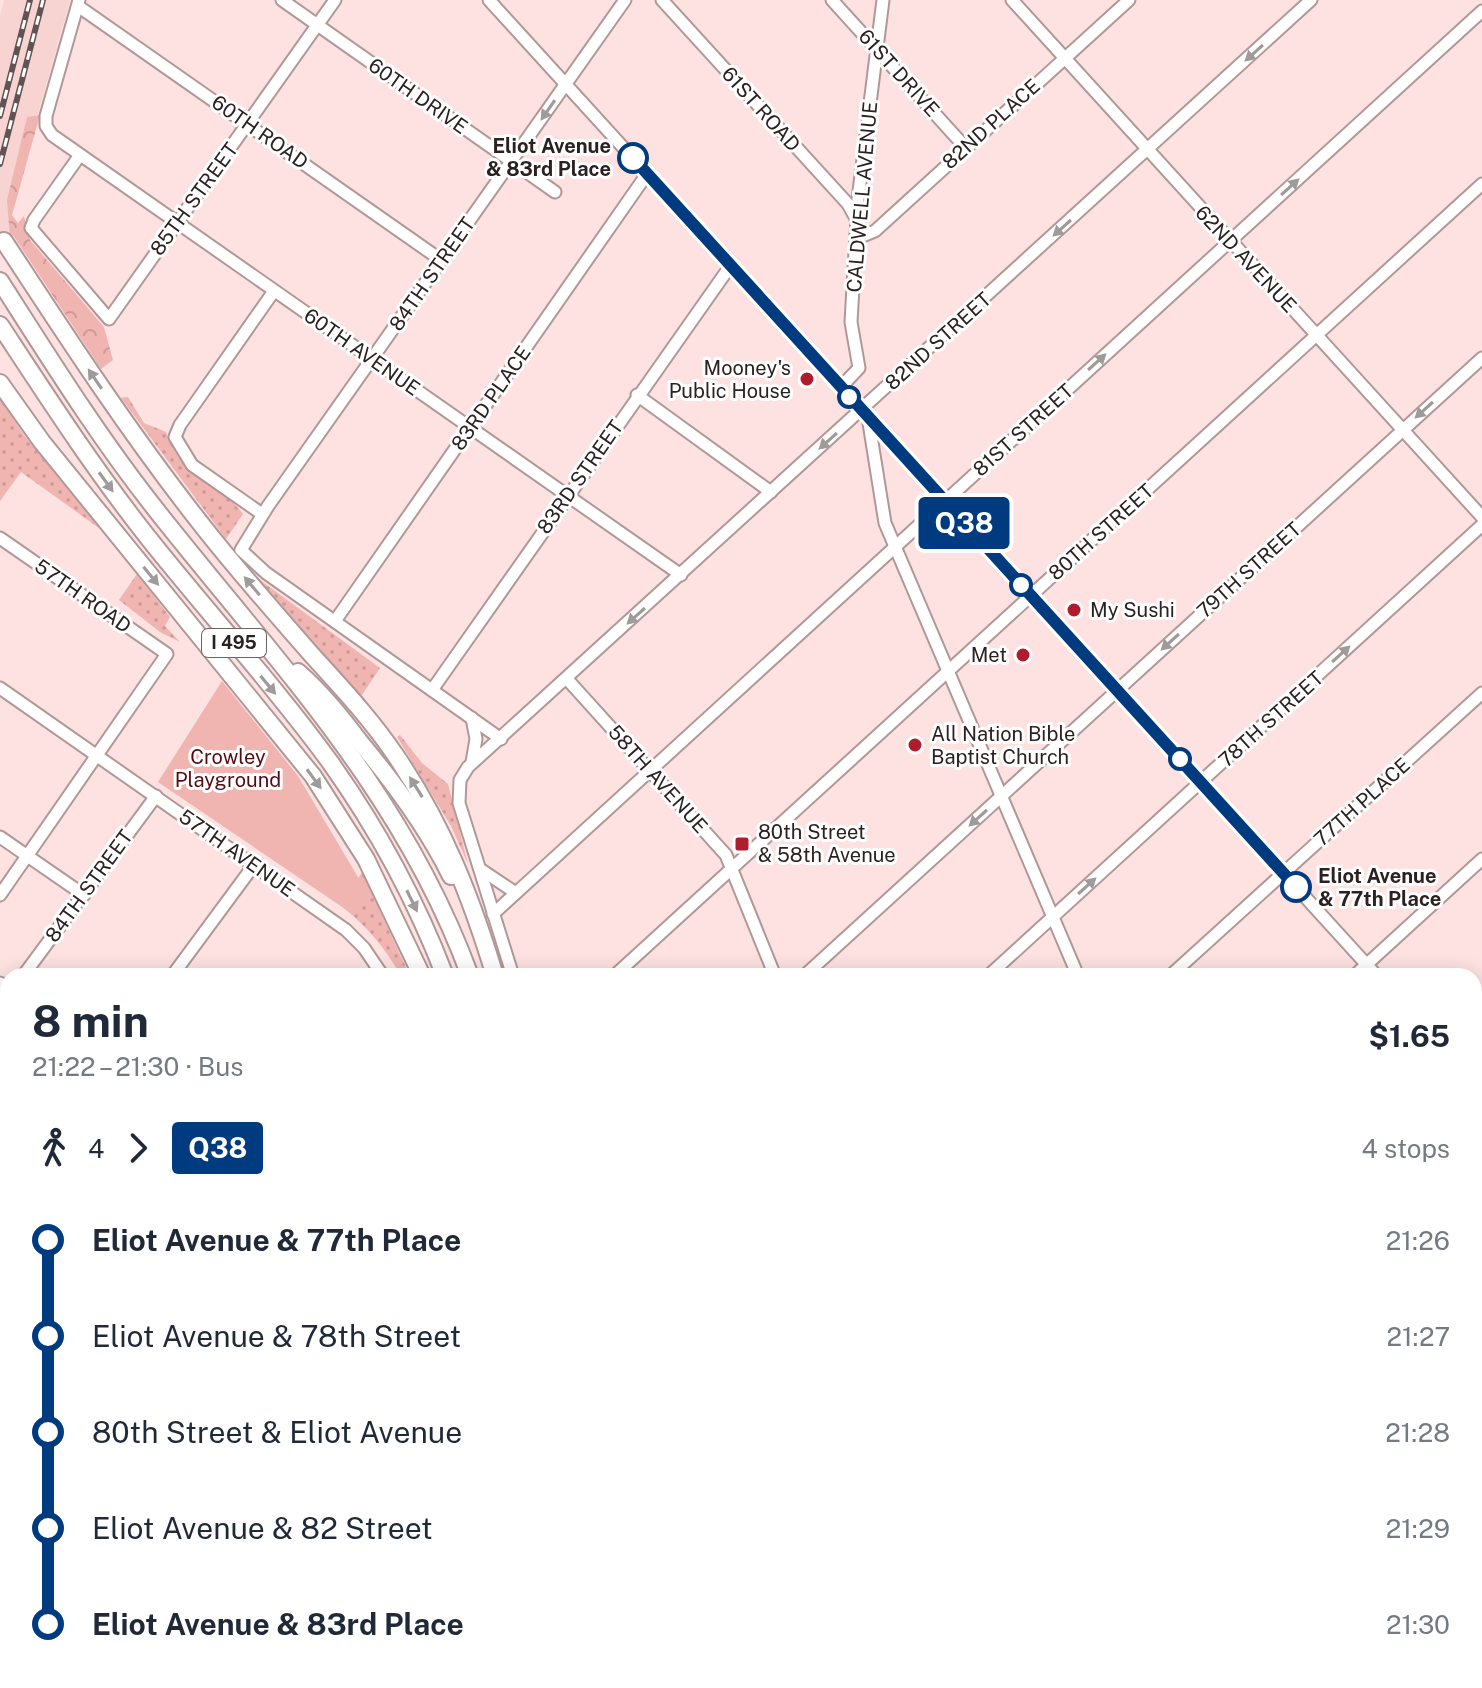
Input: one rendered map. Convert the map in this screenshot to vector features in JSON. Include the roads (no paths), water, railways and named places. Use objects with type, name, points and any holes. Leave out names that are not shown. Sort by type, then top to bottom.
[{"type":"highway","points":[[4,241],[106,395],[185,504],[272,610],[366,715],[395,754],[448,844],[467,888],[493,968]]},
{"type":"highway","name":"I 495","points":[[0,281],[116,457],[335,730],[379,794],[436,896],[467,968]]},
{"type":"highway","name":"I 495","points":[[0,325],[113,492],[307,732],[351,794],[408,891],[442,968]]},
{"type":"highway","points":[[0,383],[50,453],[313,776],[366,859],[418,968]]},
{"type":"highway","points":[[263,641],[319,691],[389,777],[427,833],[482,934]]},
{"type":"street","name":"60TH DRIVE","points":[[282,0],[555,192]]},
{"type":"street","name":"85TH STREET","points":[[80,155],[31,228],[109,319],[335,0]]},
{"type":"street","points":[[489,0],[1370,968]]},
{"type":"street","name":"84TH STREET","points":[[335,621],[266,573],[241,550],[262,514],[625,0]]},
{"type":"street","name":"61ST ROAD","points":[[662,0],[848,204],[857,220]]},
{"type":"street","name":"61ST DRIVE","points":[[832,0],[965,147]]},
{"type":"street","name":"CALDWELL AVENUE","points":[[841,387],[859,368],[851,322],[857,220],[883,0]]},
{"type":"street","name":"62ND AVENUE","points":[[1012,0],[1482,517]]},
{"type":"street","name":"82ND PLACE","points":[[857,220],[865,235],[875,231],[1129,0]]},
{"type":"street","name":"82ND STREET","points":[[479,869],[459,803],[460,780],[472,762],[771,492],[865,414],[1311,0]]},
{"type":"street","name":"60TH ROAD","points":[[79,3],[441,260]]},
{"type":"street","name":"60TH AVENUE","points":[[79,3],[46,116],[46,126],[52,135],[681,575]]},
{"type":"street","name":"81ST STREET","points":[[493,914],[1482,11]]},
{"type":"street","name":"83RD PLACE","points":[[335,621],[647,174]]},
{"type":"street","name":"80TH STREET","points":[[623,968],[1482,184]]},
{"type":"street","name":"83RD STREET","points":[[432,690],[731,265]]},
{"type":"street","points":[[262,514],[192,465],[175,437],[180,425],[274,291]]},
{"type":"street","name":"79TH STREET","points":[[813,968],[1482,358]]},
{"type":"street","points":[[637,395],[771,492]]},
{"type":"street","points":[[865,414],[885,523],[1075,968]]},
{"type":"street","name":"78TH STREET","points":[[997,968],[1482,525]]},
{"type":"street","name":"57TH ROAD","points":[[0,538],[167,654],[96,755]]},
{"type":"street","points":[[335,621],[501,739]]},
{"type":"street","name":"58TH AVENUE","points":[[567,679],[726,855],[772,968]]},
{"type":"street","name":"57TH AVENUE","points":[[0,688],[346,930],[378,968]]},
{"type":"street","name":"77TH PLACE","points":[[1179,968],[1482,693]]},
{"type":"street","points":[[472,718],[476,739],[472,762]]},
{"type":"street","points":[[0,895],[96,755]]},
{"type":"street","name":"84TH STREET","points":[[29,968],[156,796]]},
{"type":"street","points":[[0,837],[84,895]]},
{"type":"street","points":[[1362,968],[1482,859]]},
{"type":"street","points":[[178,968],[254,865]]},
{"type":"street","points":[[479,869],[516,893]]},
{"type":"street","points":[[479,869],[510,968]]},
{"type":"railway","points":[[0,116],[30,0]]},
{"type":"railway","points":[[0,164],[43,0]]},
{"type":"place","name":"Eliot Avenue & 83rd Place","points":[[633,158]]},
{"type":"place","name":"Mooney's Public House","points":[[807,379]]},
{"type":"place","name":"My Sushi","points":[[1074,610]]},
{"type":"place","name":"Met","points":[[1023,655]]},
{"type":"place","name":"All Nation Bible Baptist Church","points":[[915,745]]},
{"type":"place","name":"80th Street & 58th Avenue","points":[[742,844]]},
{"type":"place","name":"Eliot Avenue & 77th Place","points":[[1296,887]]},
{"type":"park label","name":"Crowley Playground","points":[[228,768]]}]
